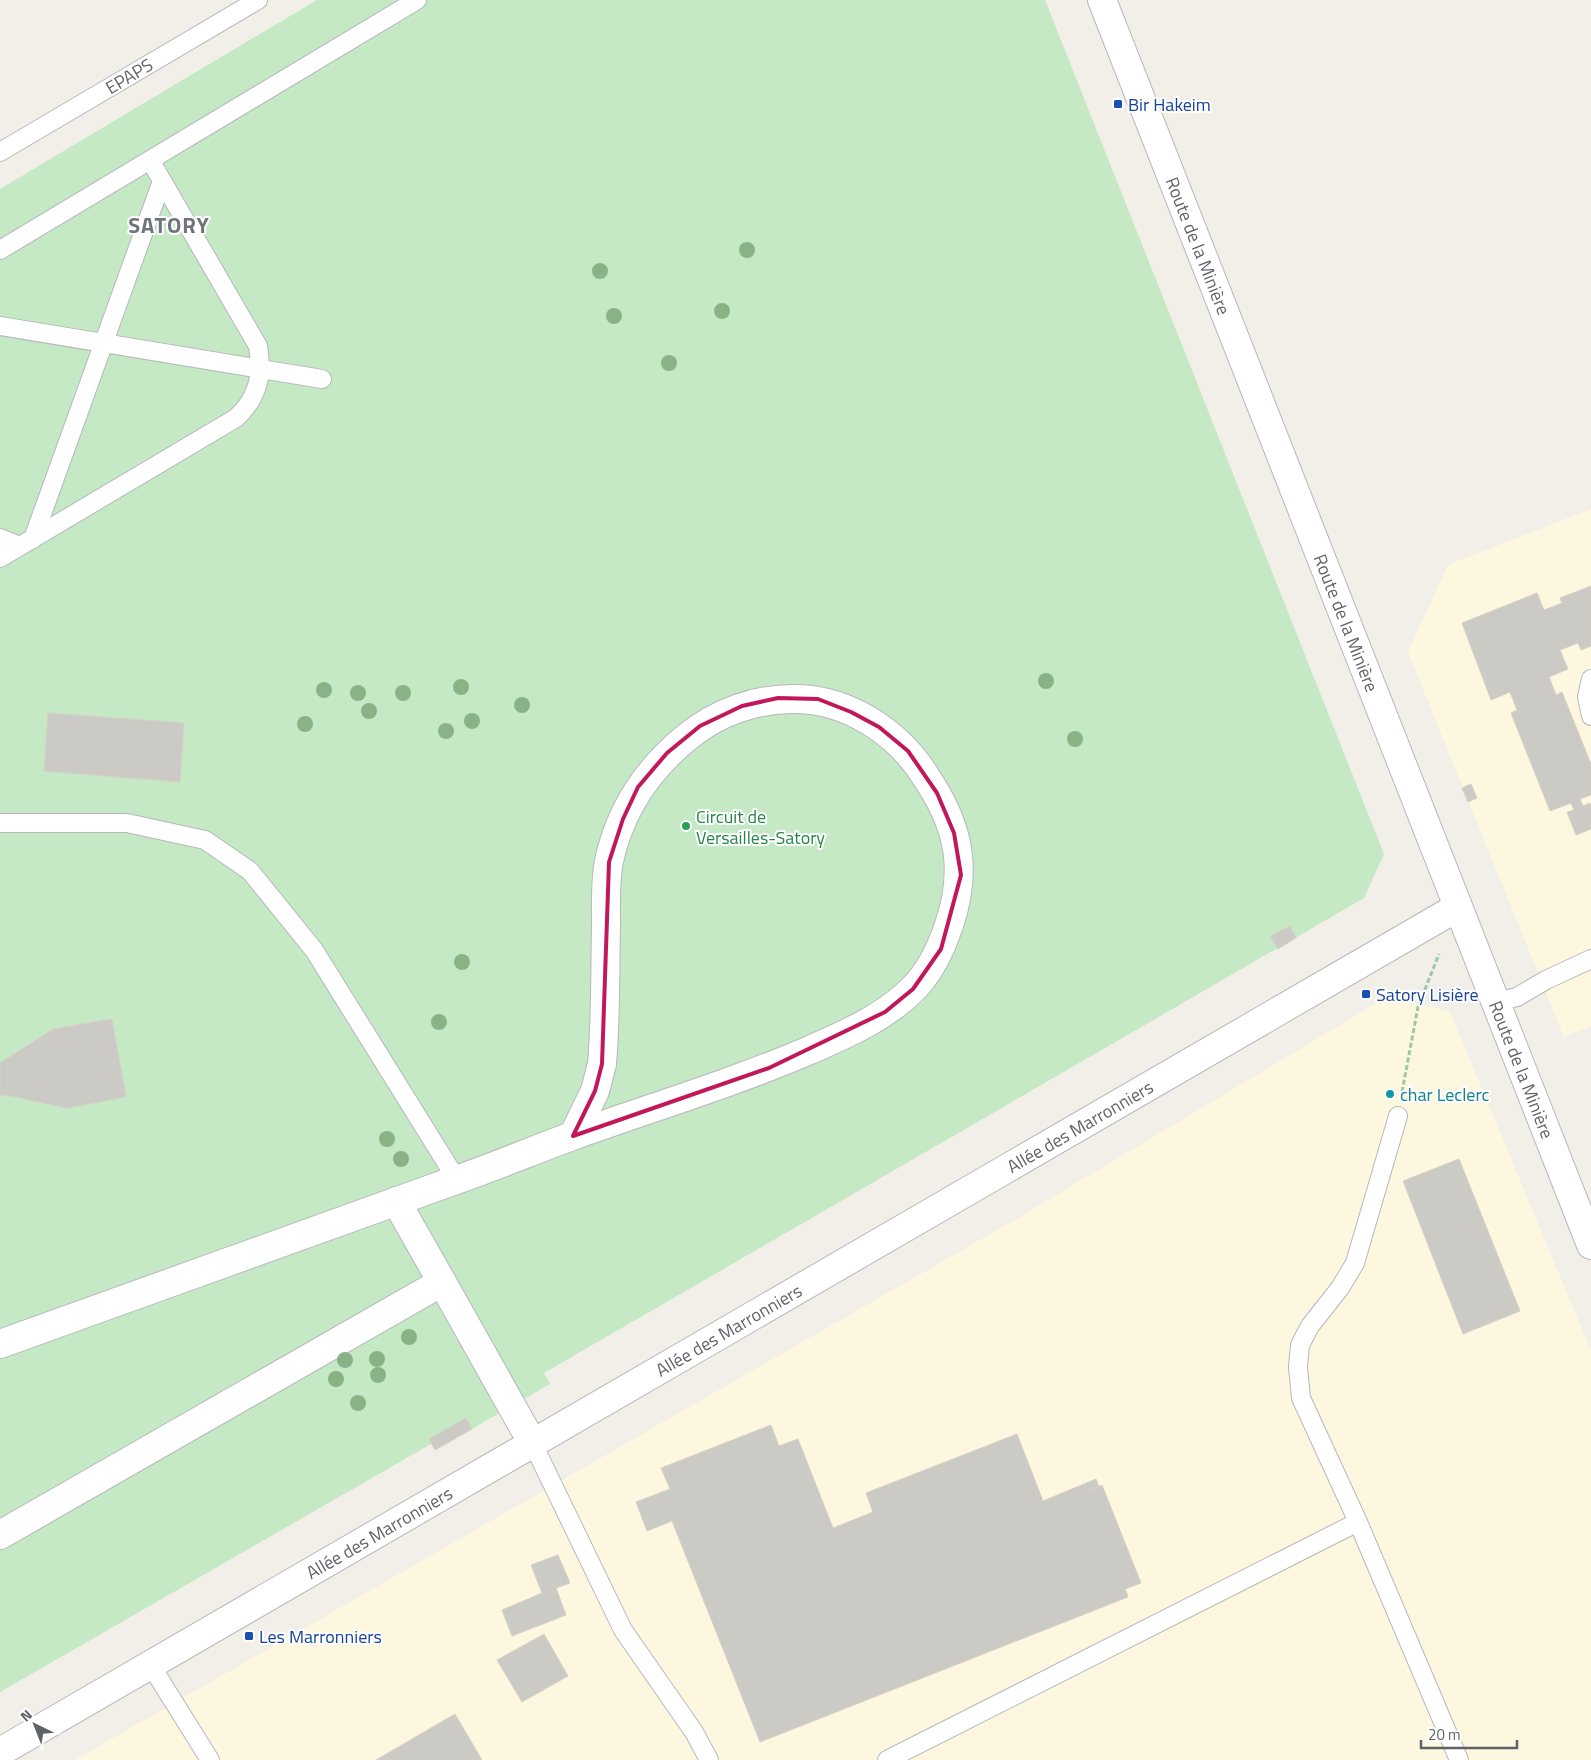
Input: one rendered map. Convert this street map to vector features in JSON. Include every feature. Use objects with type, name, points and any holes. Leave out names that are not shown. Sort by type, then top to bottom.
[{"type":"street","name":"Route de la Minière","points":[[1102,0],[1591,1245]]},
{"type":"street","points":[[0,1344],[457,1180],[573,1136],[769,1068],[851,1032],[885,1012],[913,989],[928,971],[941,949],[954,909],[961,875],[954,833],[937,793],[908,750],[879,727],[851,712],[818,699],[778,698],[742,706],[700,726],[667,753],[638,787],[623,819],[608,862],[602,1064],[595,1091],[573,1136]]},
{"type":"street","name":"Allée des Marronniers","points":[[0,1752],[1458,907]]},
{"type":"street","points":[[396,1201],[533,1444]]},
{"type":"street","points":[[0,1535],[442,1282]]},
{"type":"lane","name":"EPAPS","points":[[0,152],[258,0]]},
{"type":"lane","points":[[0,250],[417,0]]},
{"type":"lane","points":[[0,558],[236,418],[245,410],[257,389],[260,369],[258,346],[255,338],[150,160]]},
{"type":"lane","points":[[27,542],[104,343],[162,181]]},
{"type":"lane","points":[[0,326],[322,379]]},
{"type":"lane","points":[[0,538],[27,542]]},
{"type":"lane","points":[[1591,679],[1587,697],[1591,716]]},
{"type":"lane","points":[[0,823],[127,823],[205,840],[250,872],[314,950],[457,1180]]},
{"type":"lane","points":[[1496,1002],[1517,997],[1546,980],[1591,960]]},
{"type":"lane","points":[[1398,1116],[1355,1262],[1340,1288],[1310,1326],[1300,1345],[1298,1367],[1301,1398],[1317,1439],[1358,1522],[1459,1760]]},
{"type":"lane","points":[[533,1444],[623,1630],[694,1732],[709,1760]]},
{"type":"lane","points":[[887,1760],[1358,1522]]},
{"type":"lane","points":[[150,1664],[210,1760]]},
{"type":"path","points":[[1398,1116],[1418,1006]]},
{"type":"highlighted area","points":[[778,698],[818,699],[851,712],[879,727],[908,751],[937,793],[954,833],[961,875],[941,949],[913,989],[885,1012],[769,1068],[573,1136],[595,1091],[602,1064],[609,862],[623,819],[638,787],[667,753],[700,726],[742,706]]},
{"type":"shaded area","points":[[1591,509],[1591,1026],[1564,1037],[1408,652],[1448,565]]},
{"type":"shaded area","points":[[1390,995],[1450,1012],[1591,1351],[1591,1760],[75,1760],[1013,1221]]},
{"type":"green space","name":"Circuit de Versailles-Satory","points":[[317,0],[1045,0],[1384,854],[1364,898],[544,1373],[550,1384],[435,1450],[431,1444],[0,1692],[0,189]]},
{"type":"building","points":[[1591,586],[1591,646],[1581,650],[1578,643],[1560,650],[1568,669],[1549,677],[1556,695],[1562,692],[1591,764],[1591,795],[1580,799],[1583,806],[1590,803],[1591,829],[1576,835],[1567,812],[1574,810],[1571,803],[1550,811],[1511,713],[1517,710],[1510,692],[1491,700],[1462,623],[1537,593],[1544,610],[1562,603],[1560,598]]},
{"type":"building","points":[[48,713],[184,723],[180,782],[44,771]]},
{"type":"building","points":[[1471,784],[1477,798],[1468,802],[1462,788]]},
{"type":"building","points":[[1290,926],[1296,938],[1278,949],[1270,936]]},
{"type":"building","points":[[112,1019],[126,1097],[67,1108],[6,1095],[0,1096],[0,1063],[53,1029]]},
{"type":"building","points":[[1459,1159],[1520,1311],[1463,1334],[1403,1181]]},
{"type":"building","points":[[466,1418],[472,1429],[435,1450],[429,1439]]},
{"type":"building","points":[[771,1425],[779,1446],[798,1439],[833,1528],[873,1512],[866,1493],[1017,1434],[1043,1501],[1084,1484],[1086,1492],[1102,1485],[1141,1583],[1125,1589],[1128,1597],[760,1742],[672,1521],[647,1531],[636,1502],[670,1489],[661,1468]]},
{"type":"building","points":[[1096,1479],[1099,1487],[1086,1492],[1084,1484]]},
{"type":"building","points":[[558,1555],[570,1583],[556,1588],[566,1615],[512,1636],[502,1610],[542,1593],[531,1565]]},
{"type":"building","points":[[544,1634],[568,1676],[522,1702],[497,1660]]},
{"type":"building","points":[[455,1714],[482,1760],[376,1760]]},
{"type":"place","name":"Bir Hakeim","points":[[1118,104]]},
{"type":"place","name":"Circuit de Versailles-Satory","points":[[686,826]]},
{"type":"place","name":"Satory Lisière","points":[[1366,994]]},
{"type":"place","name":"char Leclerc","points":[[1390,1094]]},
{"type":"place","name":"Les Marronniers","points":[[249,1636]]},
{"type":"district","name":"SATORY","points":[[169,225]]}]
